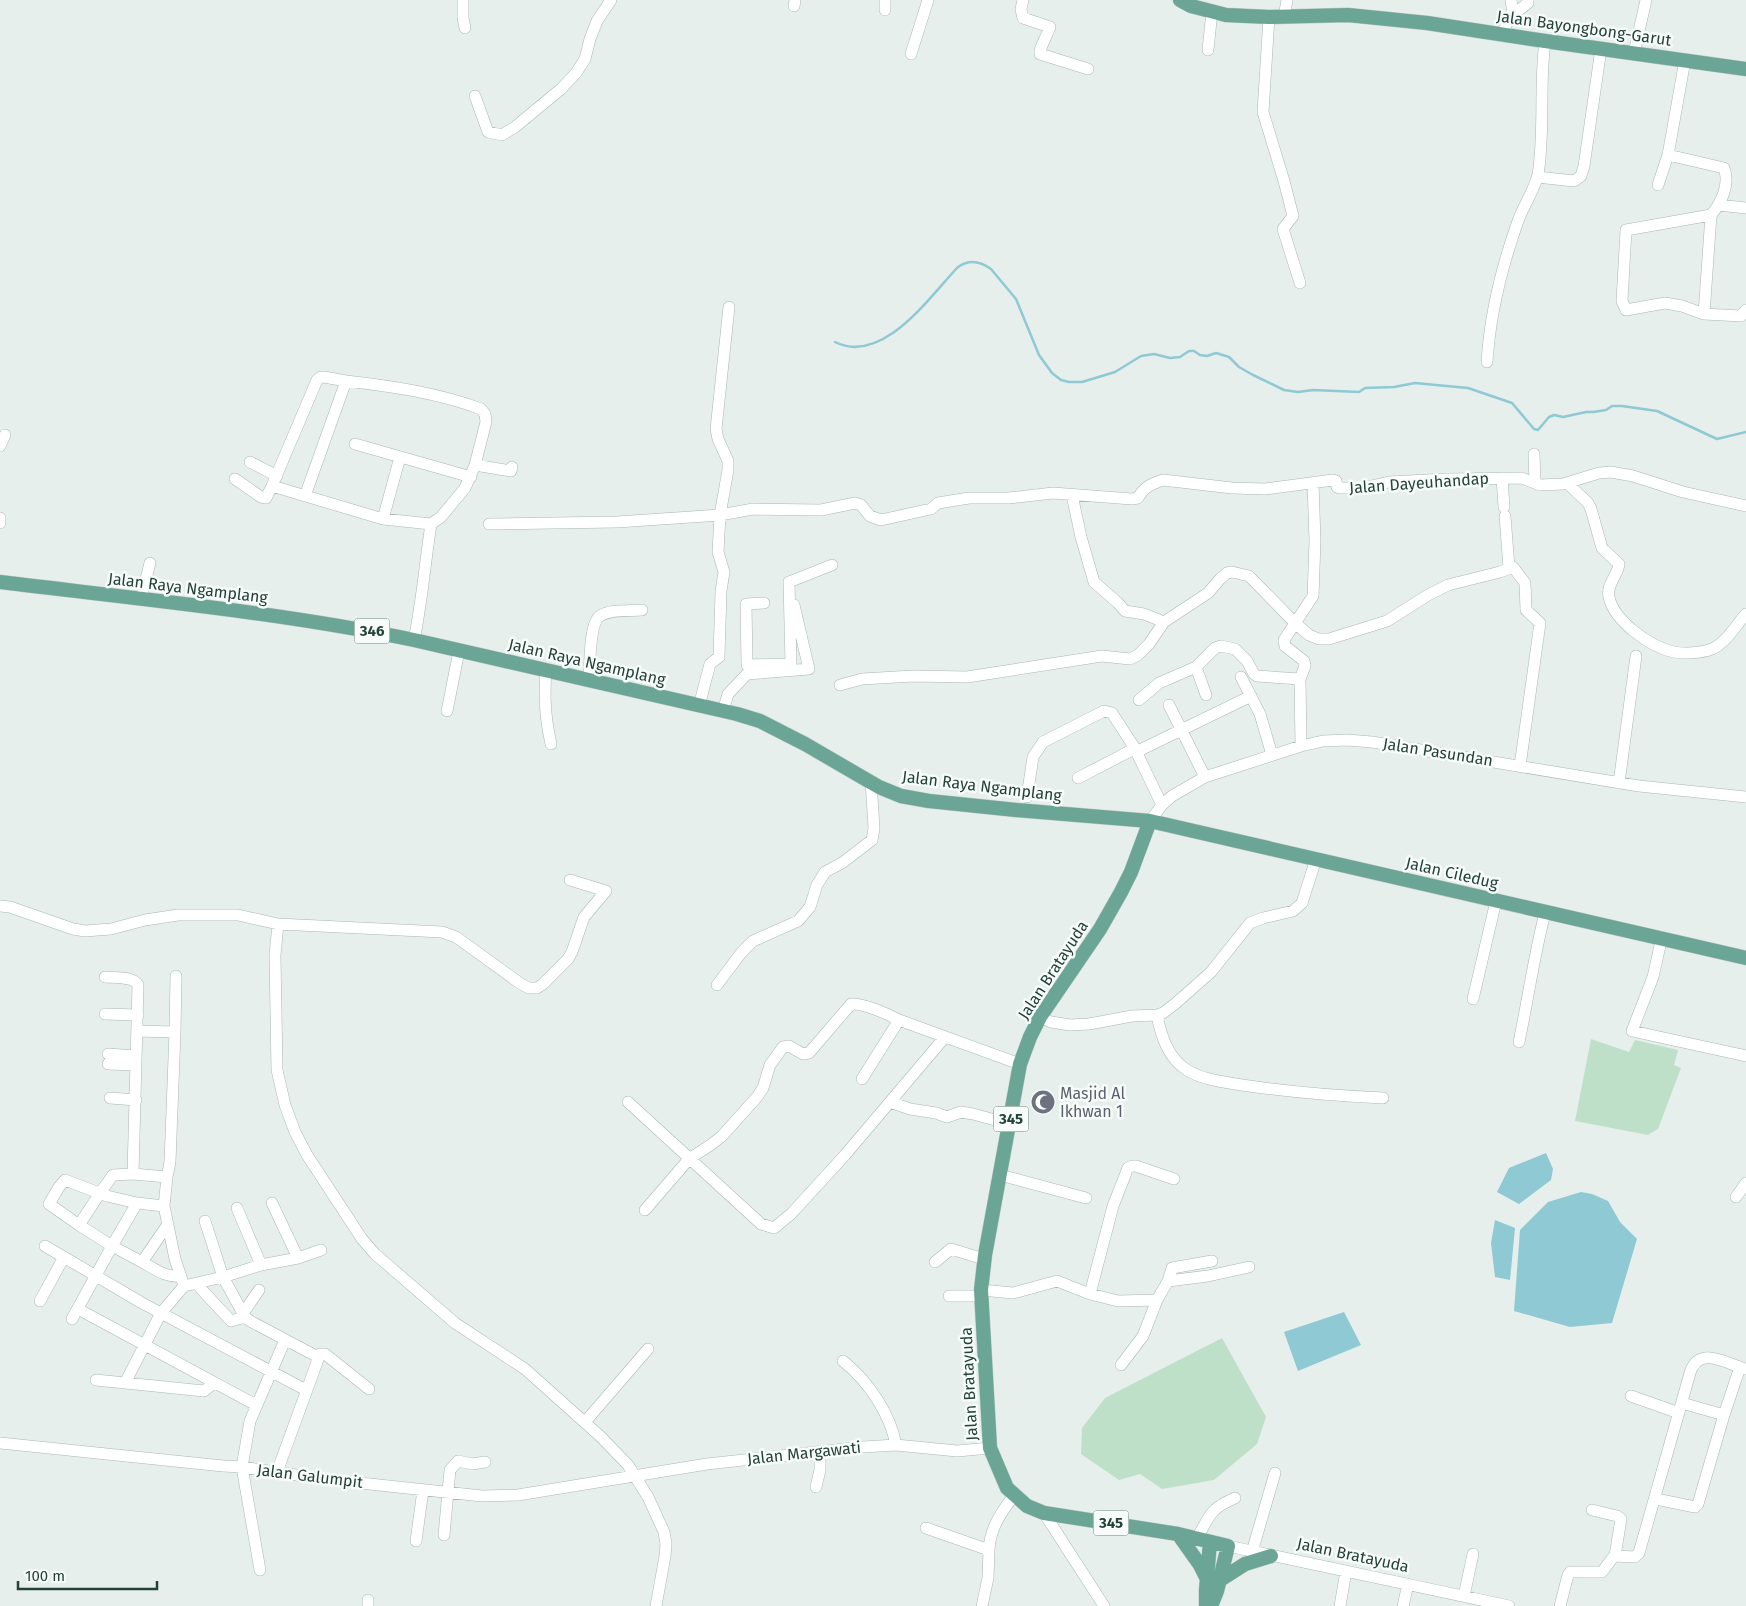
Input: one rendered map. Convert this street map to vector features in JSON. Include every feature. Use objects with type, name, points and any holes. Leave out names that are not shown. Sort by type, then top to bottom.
[{"type":"main road","name":"Jalan Bayongbong-Garut","points":[[1189,2],[1226,14],[1269,18],[1348,15],[1427,23],[1746,68]]},
{"type":"main road","name":"Jalan Raya Ngamplang","points":[[0,582],[284,618],[414,640],[737,714],[805,744],[890,792],[929,801],[1150,821]]},
{"type":"main road","name":"Jalan Ciledug","points":[[1150,821],[1746,958]]},
{"type":"main road","name":"Jalan Bratayuda","points":[[1150,821],[1131,872],[1121,892],[1100,929],[1040,1017],[1020,1064],[984,1259],[981,1293],[990,1448],[1003,1480],[1014,1495],[1027,1506],[1044,1513],[1178,1534],[1228,1546]]},
{"type":"main road","points":[[1178,1534],[1213,1580]]},
{"type":"main road","points":[[1203,1540],[1213,1580],[1211,1606]]},
{"type":"main road","points":[[1206,1606],[1213,1580],[1228,1546]]},
{"type":"main road","points":[[1213,1580],[1245,1564],[1271,1556]]},
{"type":"street","points":[[463,0],[465,28]]},
{"type":"street","points":[[475,96],[488,132],[502,135],[515,127],[561,89],[576,73],[585,59],[597,20],[611,0]]},
{"type":"street","points":[[910,54],[928,0]]},
{"type":"street","points":[[1023,0],[1021,9],[1023,18],[1050,28],[1040,54],[1088,69]]},
{"type":"street","points":[[1284,17],[1287,0]]},
{"type":"street","points":[[1511,0],[1512,14]]},
{"type":"street","points":[[1502,34],[1512,14],[1528,3],[1528,0]]},
{"type":"street","points":[[1634,53],[1646,0]]},
{"type":"street","points":[[1208,50],[1212,11]]},
{"type":"street","points":[[1269,18],[1263,112],[1284,181],[1292,216],[1283,229],[1300,284]]},
{"type":"street","points":[[1487,362],[1490,332],[1500,280],[1518,220],[1537,177],[1541,146],[1541,69],[1545,41]]},
{"type":"street","points":[[1537,177],[1574,181],[1581,176],[1601,49]]},
{"type":"street","points":[[1658,185],[1668,155],[1685,60]]},
{"type":"street","points":[[1668,155],[1724,168],[1728,178],[1719,206],[1711,215],[1704,314]]},
{"type":"street","points":[[1719,206],[1746,208]]},
{"type":"street","points":[[1711,215],[1626,230],[1622,301],[1626,310],[1665,303],[1682,306],[1704,314],[1740,316],[1746,310]]},
{"type":"street","points":[[699,706],[710,664],[719,658],[721,591],[724,572],[718,552],[720,515],[728,461],[718,439],[716,429],[730,307]]},
{"type":"street","points":[[235,479],[261,497],[266,498],[275,481],[317,380],[321,377],[439,397],[481,409],[486,414],[486,422],[471,477],[458,498],[441,518],[431,524],[383,519],[306,496],[275,481],[250,462]]},
{"type":"street","points":[[306,496],[346,381]]},
{"type":"street","points":[[0,446],[5,435]]},
{"type":"street","points":[[355,444],[471,477]]},
{"type":"street","points":[[1534,454],[1538,484]]},
{"type":"street","points":[[383,519],[400,457]]},
{"type":"street","name":"Jalan Dayeuhandap","points":[[489,524],[616,522],[720,515],[753,509],[821,510],[856,503],[861,505],[870,516],[881,520],[932,510],[939,503],[969,498],[1009,498],[1052,493],[1132,499],[1138,498],[1145,487],[1163,480],[1265,490],[1333,480],[1336,481],[1337,487],[1340,488],[1363,488],[1398,482],[1446,479],[1522,478],[1538,484],[1565,483],[1599,473],[1611,472],[1633,476],[1683,492],[1746,506]]},
{"type":"street","points":[[1502,478],[1504,512],[1526,610],[1540,623],[1520,766]]},
{"type":"street","points":[[1301,746],[1300,679],[1305,666],[1304,661],[1284,645],[1284,637],[1313,596],[1315,542],[1314,483]]},
{"type":"street","points":[[1565,483],[1588,503],[1602,548],[1619,564],[1608,592],[1611,602],[1625,623],[1642,637],[1651,643],[1674,652],[1707,651],[1718,646],[1746,614]]},
{"type":"street","points":[[1072,495],[1081,537],[1093,579],[1097,585],[1125,610],[1144,614],[1164,622]]},
{"type":"street","points":[[0,518],[0,523]]},
{"type":"street","points":[[414,640],[421,606],[431,524]]},
{"type":"street","points":[[141,599],[150,563]]},
{"type":"street","points":[[789,582],[832,565]]},
{"type":"street","points":[[840,685],[862,679],[913,676],[968,677],[1102,656],[1130,659],[1138,655],[1149,644],[1164,622],[1208,593],[1220,579],[1227,573],[1232,572],[1249,576],[1292,627],[1319,639],[1329,639],[1387,621],[1448,584],[1518,575]]},
{"type":"street","points":[[789,582],[791,668]]},
{"type":"street","points":[[747,669],[809,669],[789,582]]},
{"type":"street","points":[[723,711],[728,694],[747,669],[746,604],[764,603]]},
{"type":"street","points":[[589,680],[591,647],[595,621],[598,617],[605,613],[642,610]]},
{"type":"street","points":[[1139,700],[1159,683],[1196,666],[1215,648],[1221,646],[1235,649],[1248,661],[1256,676],[1300,679]]},
{"type":"street","points":[[447,710],[459,651]]},
{"type":"street","points":[[1619,783],[1636,656]]},
{"type":"street","points":[[1196,666],[1206,695]]},
{"type":"street","points":[[546,670],[544,703],[551,744]]},
{"type":"street","points":[[1242,677],[1260,714],[1272,755]]},
{"type":"street","points":[[1078,778],[1251,696]]},
{"type":"street","points":[[1169,705],[1204,777]]},
{"type":"street","points":[[1026,797],[1033,757],[1042,742],[1104,711],[1112,714],[1135,751],[1162,804]]},
{"type":"street","name":"Jalan Pasundan","points":[[1150,821],[1162,804],[1173,795],[1204,777],[1301,746],[1324,741],[1347,740],[1372,742],[1619,783],[1746,797]]},
{"type":"street","points":[[717,985],[741,952],[753,941],[798,921],[810,907],[817,885],[825,872],[842,863],[872,840],[874,828],[871,782]]},
{"type":"street","points":[[1040,1017],[1051,1022],[1070,1025],[1089,1024],[1132,1016],[1157,1015],[1176,1003],[1211,972],[1250,924],[1263,918],[1293,911],[1302,903],[1316,859]]},
{"type":"street","points":[[0,906],[10,907],[73,929],[85,930],[111,929],[145,920],[178,915],[238,915],[278,924],[447,933],[456,937],[521,984],[532,989],[544,984],[570,956],[582,920],[606,891],[570,880]]},
{"type":"street","points":[[1473,999],[1496,901]]},
{"type":"street","points":[[1519,1042],[1528,1003],[1537,945],[1545,913]]},
{"type":"street","points":[[278,924],[275,955],[277,1070],[285,1105],[295,1132],[307,1155],[362,1239],[375,1254],[455,1323],[525,1369],[585,1422],[628,1465],[657,1513],[664,1532],[665,1556],[656,1606]]},
{"type":"street","points":[[1662,938],[1653,977],[1632,1029],[1636,1032],[1746,1056]]},
{"type":"street","points":[[176,976],[170,1162],[164,1206],[175,1259],[182,1281]]},
{"type":"street","points":[[105,978],[130,979],[137,982],[138,1015],[133,1174]]},
{"type":"street","points":[[645,1210],[689,1159],[722,1136],[757,1097],[763,1088],[770,1065],[783,1047],[789,1046],[803,1054],[809,1053],[849,1005],[852,1004],[871,1009],[1020,1064]]},
{"type":"street","points":[[105,1014],[138,1015]]},
{"type":"street","points":[[1157,1015],[1161,1036],[1170,1052],[1179,1064],[1203,1077],[1276,1090],[1383,1098]]},
{"type":"street","points":[[862,1079],[899,1020]]},
{"type":"street","points":[[137,1031],[175,1032]]},
{"type":"street","points":[[628,1102],[761,1224],[772,1228],[776,1227],[791,1214],[839,1162],[944,1037]]},
{"type":"street","points":[[108,1059],[136,1060]]},
{"type":"street","points":[[110,1098],[136,1100]]},
{"type":"street","points":[[890,1102],[910,1109],[936,1113],[947,1117],[960,1112],[1010,1124]]},
{"type":"street","points":[[1090,1294],[1113,1206],[1128,1168],[1136,1166],[1174,1179]]},
{"type":"street","points":[[79,1224],[113,1175],[133,1174],[167,1177]]},
{"type":"street","points":[[1000,1175],[1086,1198]]},
{"type":"street","points":[[164,1206],[137,1203],[107,1196],[68,1180],[64,1180],[50,1200],[50,1205],[112,1246],[163,1274],[182,1281],[197,1283],[261,1265],[298,1258],[321,1250]]},
{"type":"street","points":[[1736,1197],[1746,1183]]},
{"type":"street","points":[[137,1203],[95,1274],[75,1314],[145,1345],[256,1405]]},
{"type":"street","points":[[272,1203],[298,1258]]},
{"type":"street","points":[[237,1208],[261,1265]]},
{"type":"street","points":[[205,1221],[223,1277],[250,1322],[318,1357]]},
{"type":"street","points":[[142,1262],[168,1224]]},
{"type":"street","points":[[45,1246],[161,1313],[306,1390]]},
{"type":"street","points":[[935,1262],[951,1249],[984,1259]]},
{"type":"street","points":[[40,1301],[64,1257]]},
{"type":"street","points":[[1121,1365],[1143,1336],[1172,1268],[1212,1261]]},
{"type":"street","points":[[1168,1281],[1208,1276],[1249,1267]]},
{"type":"street","points":[[125,1382],[161,1313],[182,1281]]},
{"type":"street","points":[[948,1296],[1013,1293],[1057,1281],[1090,1294],[1118,1301],[1157,1300]]},
{"type":"street","points":[[197,1283],[231,1321],[245,1315],[259,1290]]},
{"type":"street","points":[[260,1570],[242,1467],[250,1421],[285,1340]]},
{"type":"street","points":[[585,1422],[648,1349]]},
{"type":"street","points":[[277,1472],[318,1357],[321,1354],[326,1354],[369,1389]]},
{"type":"street","points":[[1615,1556],[1638,1556],[1656,1499],[1692,1366],[1699,1360],[1712,1358],[1743,1369],[1724,1415],[1698,1504],[1695,1507],[1656,1499]]},
{"type":"street","points":[[844,1362],[864,1381],[878,1402],[892,1429],[896,1445]]},
{"type":"street","points":[[96,1380],[204,1391],[214,1383]]},
{"type":"street","points":[[1631,1396],[1680,1408],[1724,1415]]},
{"type":"street","name":"Jalan Galumpit","points":[[0,1443],[242,1467],[448,1494],[482,1496],[518,1494],[619,1478]]},
{"type":"street","name":"Jalan Margawati","points":[[619,1478],[706,1464],[820,1451],[896,1445],[957,1451],[990,1448]]},
{"type":"street","points":[[816,1487],[820,1470],[820,1451]]},
{"type":"street","points":[[444,1535],[450,1470],[458,1461],[472,1464],[485,1462]]},
{"type":"street","points":[[1252,1552],[1275,1472]]},
{"type":"street","points":[[416,1541],[423,1490]]},
{"type":"street","points":[[982,1606],[988,1578],[989,1550],[995,1524],[1014,1495]]},
{"type":"street","points":[[1203,1540],[1212,1512],[1218,1506],[1235,1498]]},
{"type":"street","points":[[1560,1606],[1569,1573],[1602,1572],[1615,1556],[1621,1519],[1617,1516],[1592,1510]]},
{"type":"street","points":[[1044,1513],[1104,1606]]},
{"type":"street","points":[[926,1528],[989,1550]]},
{"type":"street","name":"Jalan Bratayuda","points":[[1228,1546],[1509,1606]]},
{"type":"street","points":[[1464,1596],[1473,1554]]},
{"type":"street","points":[[1340,1606],[1346,1571]]},
{"type":"street","points":[[1403,1606],[1408,1584]]},
{"type":"green space","points":[[1591,1039],[1629,1052],[1635,1040],[1678,1050],[1674,1065],[1681,1068],[1658,1129],[1648,1135],[1575,1121]]},
{"type":"green space","points":[[1222,1338],[1266,1417],[1257,1444],[1214,1480],[1162,1489],[1140,1474],[1119,1480],[1081,1454],[1082,1428],[1105,1398]]},
{"type":"water","points":[[1546,1153],[1553,1169],[1551,1180],[1519,1204],[1497,1192],[1509,1168]]},
{"type":"water","points":[[1581,1192],[1592,1194],[1608,1201],[1620,1222],[1637,1239],[1612,1323],[1570,1327],[1514,1311],[1520,1230],[1548,1202]]},
{"type":"water","points":[[1495,1220],[1515,1228],[1510,1280],[1495,1277],[1491,1243]]},
{"type":"water","points":[[1344,1312],[1361,1345],[1298,1371],[1284,1332]]},
{"type":"waterway","points":[[835,342],[853,347],[871,344],[888,336],[919,310],[958,267],[962,264],[974,262],[983,264],[991,269],[1016,299],[1039,355],[1052,373],[1061,380],[1069,382],[1082,382],[1115,372],[1141,356],[1154,354],[1170,358],[1180,357],[1189,351],[1194,351],[1200,355],[1207,356],[1216,353],[1229,357],[1239,367],[1253,375],[1284,390],[1298,392],[1313,390],[1359,392],[1365,388],[1394,387],[1415,383],[1468,388],[1512,403],[1534,429],[1538,430],[1549,417],[1554,415],[1563,417],[1606,410],[1612,406],[1622,406],[1657,411],[1717,439],[1746,432]]},
{"type":"place","name":"Masjid Al Ikhwan 1","points":[[1043,1102]]}]
